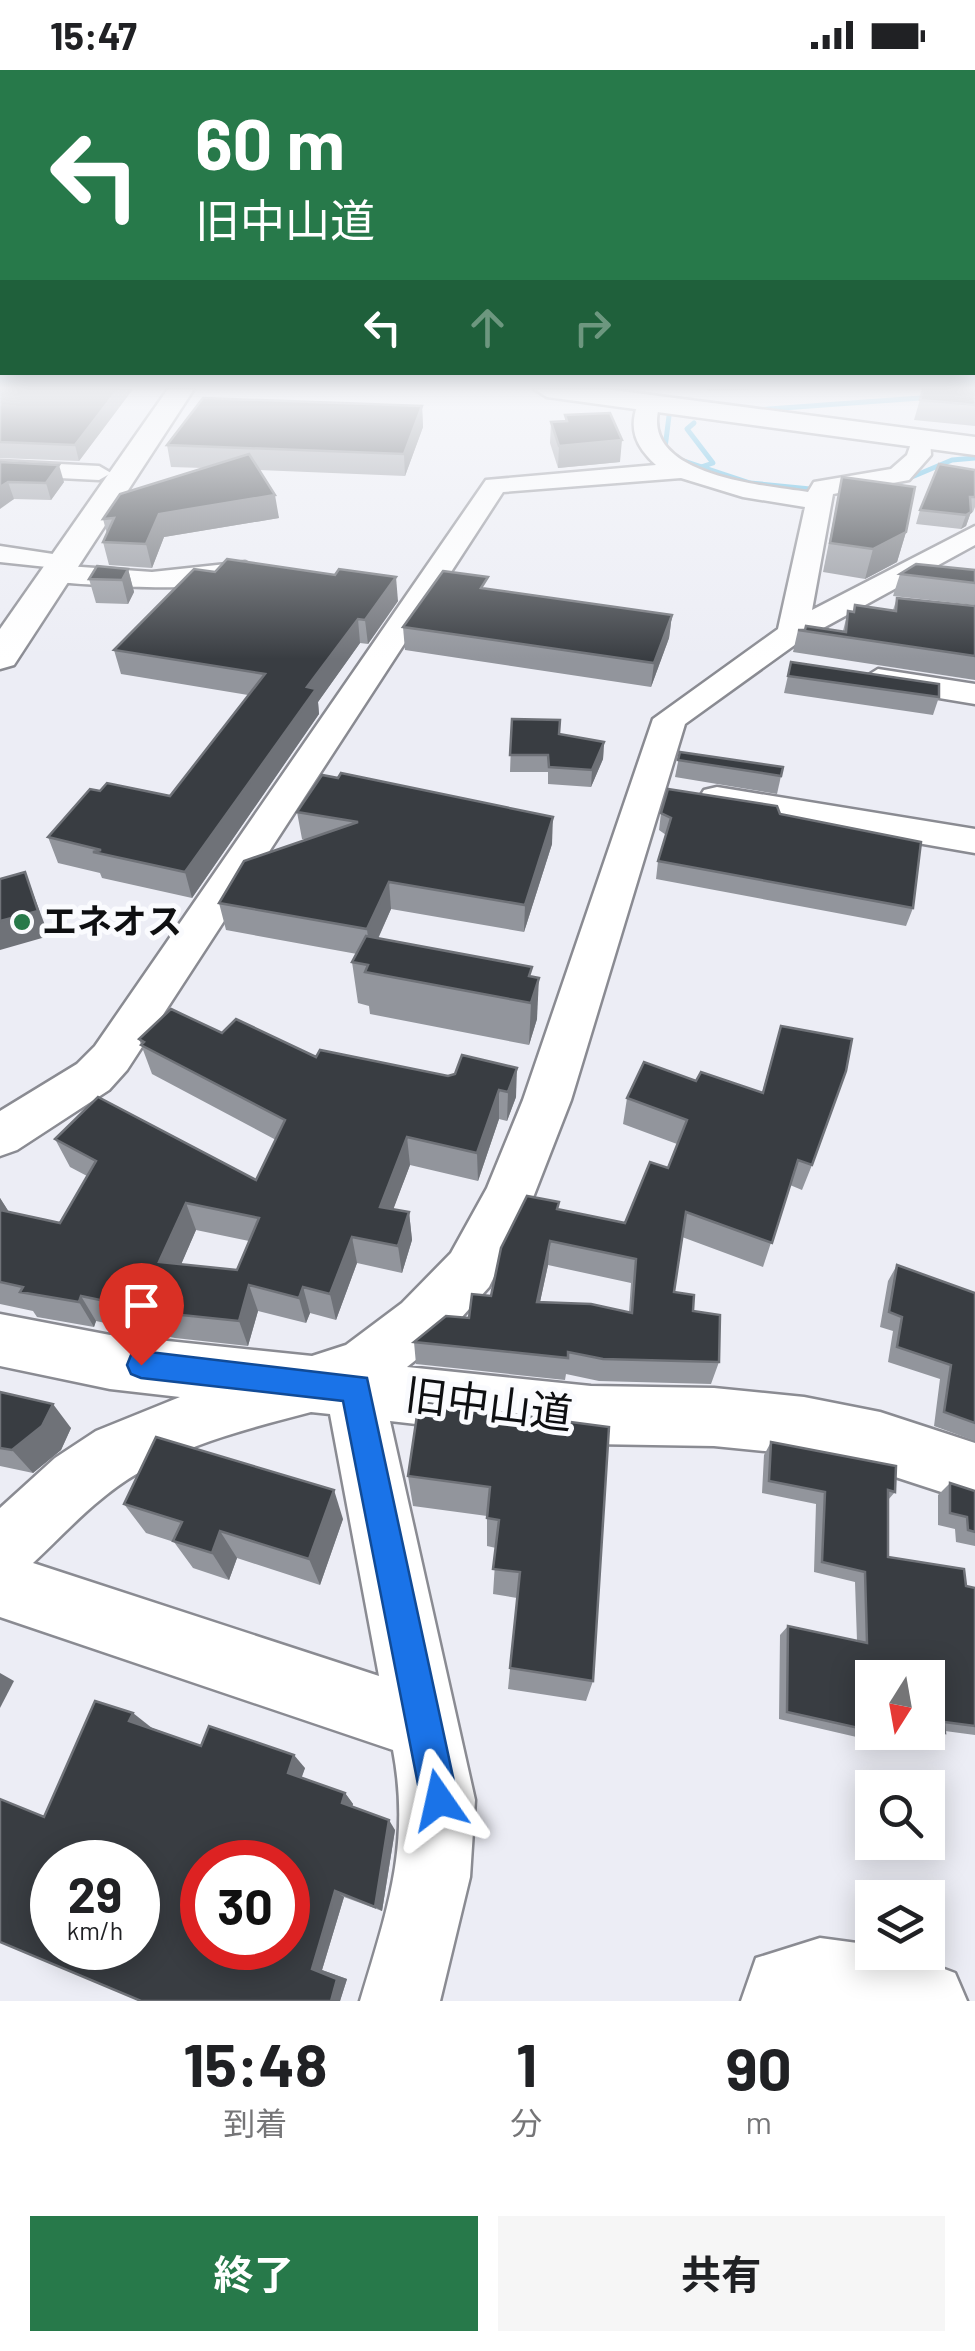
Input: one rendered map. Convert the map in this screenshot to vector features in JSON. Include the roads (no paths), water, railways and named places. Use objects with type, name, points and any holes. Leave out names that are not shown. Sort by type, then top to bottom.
[{"type":"main road","points":[[0,657],[96,479]]},
{"type":"main road","points":[[0,619],[50,566],[114,479]]},
{"type":"street","points":[[0,1136],[93,1077],[111,1058],[495,485],[568,479]]},
{"type":"street","points":[[711,479],[743,489],[820,496],[882,479]]},
{"type":"street","points":[[800,651],[820,496]]},
{"type":"street","points":[[0,1551],[77,1480],[117,1452],[238,1402],[338,1386],[422,1320],[470,1270],[492,1232],[546,1100],[670,719],[752,660],[800,651],[846,603],[909,588],[968,553]]},
{"type":"street","points":[[0,554],[50,566],[152,581],[270,570]]},
{"type":"street","points":[[390,587],[425,592]]},
{"type":"street","points":[[846,674],[963,697]]},
{"type":"street","points":[[645,790],[692,794],[975,841]]},
{"type":"street","name":"旧中山道","points":[[0,1340],[110,1362],[591,1416],[714,1417],[804,1426],[880,1442],[975,1472]]},
{"type":"street","points":[[338,1386],[360,1420],[439,1800],[440,1835],[400,2001]]},
{"type":"street","points":[[0,1585],[425,1726]]},
{"type":"street","points":[[781,2001],[784,1986],[808,1975],[836,1974],[927,2001]]},
{"type":"waterway","points":[[738,479],[851,493]]},
{"type":"waterway","points":[[888,487],[907,479]]},
{"type":"place","name":"エネオス","points":[[22,922]]}]
